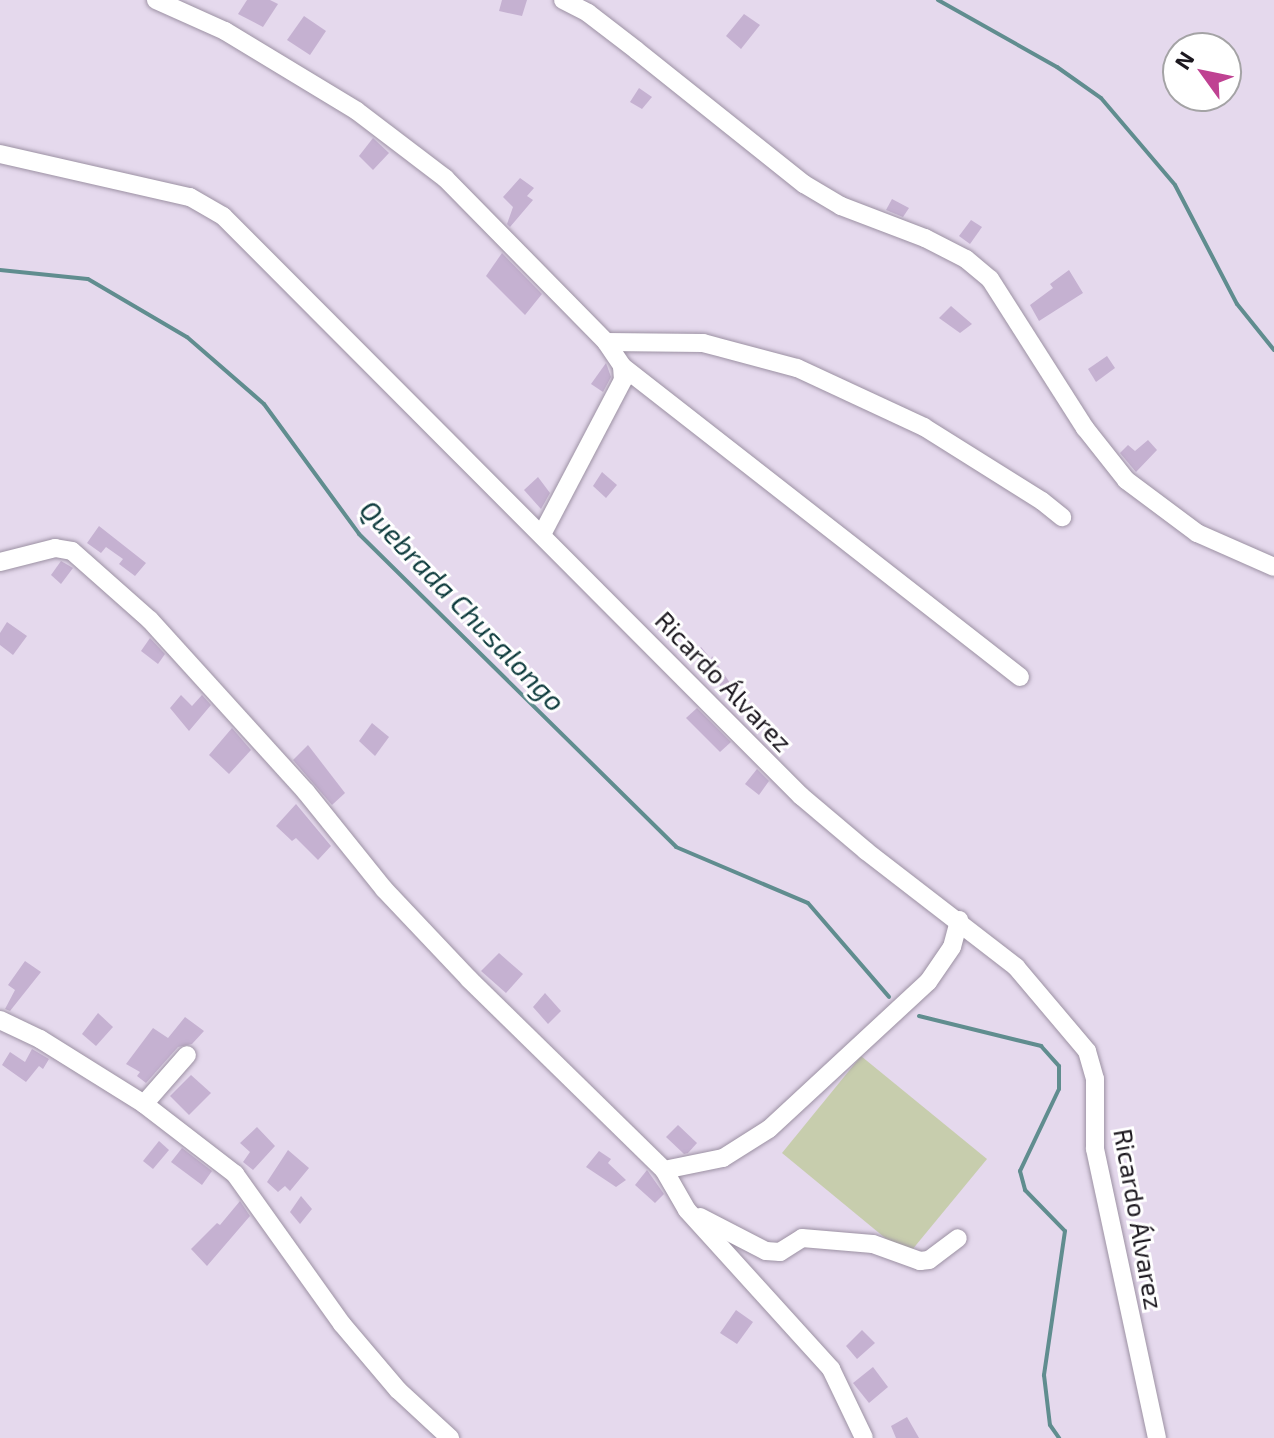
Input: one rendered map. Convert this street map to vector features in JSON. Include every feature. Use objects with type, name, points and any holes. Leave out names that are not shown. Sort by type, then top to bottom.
[{"type":"street","points":[[156,0],[225,31],[296,72],[357,111],[445,178],[516,246],[606,342],[622,366],[1020,677]]},
{"type":"street","points":[[563,0],[624,41],[804,184],[841,206],[925,238],[966,259],[990,279],[1085,428],[1126,480],[1197,533],[1274,567]]},
{"type":"street","name":"Ricardo Álvarez","points":[[0,154],[190,197],[223,216],[801,796],[866,851],[1016,967],[1087,1051],[1095,1079],[1095,1149],[1157,1438]]},
{"type":"street","points":[[606,342],[703,343],[797,368],[924,427],[1042,501],[1062,517]]},
{"type":"street","points":[[542,534],[623,380],[622,366]]},
{"type":"street","points":[[0,562],[55,548],[72,551],[150,620],[306,792],[384,889],[469,979],[664,1170],[687,1210],[831,1369],[864,1438]]},
{"type":"street","points":[[664,1170],[723,1158],[769,1129],[928,982],[952,947],[959,920]]},
{"type":"street","points":[[0,1020],[40,1039],[144,1104],[235,1174],[342,1324],[398,1390],[450,1438]]},
{"type":"street","points":[[144,1104],[187,1055]]},
{"type":"street","points":[[687,1210],[766,1251],[780,1252],[802,1238],[873,1244],[920,1261],[929,1260],[958,1238]]},
{"type":"green space","points":[[861,1056],[987,1159],[907,1256],[782,1153]]},
{"type":"building","points":[[247,0],[270,0],[278,4],[263,27],[238,14]]},
{"type":"building","points":[[502,0],[527,0],[522,16],[499,11]]},
{"type":"building","points":[[744,14],[760,25],[741,49],[726,36]]},
{"type":"building","points":[[304,16],[326,31],[310,55],[287,40]]},
{"type":"building","points":[[639,88],[652,97],[642,109],[630,102]]},
{"type":"building","points":[[373,138],[389,153],[373,170],[359,156]]},
{"type":"building","points":[[520,178],[534,188],[527,196],[533,200],[510,227],[507,224],[513,207],[503,197]]},
{"type":"building","points":[[892,199],[909,208],[903,217],[886,210]]},
{"type":"building","points":[[971,220],[982,227],[970,244],[959,236]]},
{"type":"building","points":[[502,253],[542,294],[525,315],[486,276]]},
{"type":"building","points":[[1069,270],[1083,293],[1039,321],[1030,305],[1053,288],[1050,284]]},
{"type":"building","points":[[951,306],[972,324],[960,333],[939,318]]},
{"type":"building","points":[[1107,356],[1115,368],[1096,382],[1088,369]]},
{"type":"building","points":[[606,363],[611,377],[603,392],[591,384]]},
{"type":"building","points":[[1148,440],[1157,450],[1136,472],[1120,453],[1128,445],[1135,451]]},
{"type":"building","points":[[602,472],[617,485],[606,498],[593,486]]},
{"type":"building","points":[[538,477],[550,493],[541,509],[524,490]]},
{"type":"building","points":[[99,526],[146,563],[135,576],[119,564],[123,559],[106,547],[101,553],[87,543]]},
{"type":"building","points":[[61,561],[73,568],[61,584],[51,575]]},
{"type":"building","points":[[7,622],[27,636],[13,655],[0,645],[0,633]]},
{"type":"building","points":[[150,638],[165,654],[158,664],[141,651]]},
{"type":"building","points":[[701,647],[711,659],[712,656],[730,683],[723,689],[694,655]]},
{"type":"building","points":[[181,695],[192,706],[202,695],[211,705],[189,731],[170,708]]},
{"type":"building","points":[[697,708],[731,742],[720,752],[686,718]]},
{"type":"building","points":[[372,723],[389,737],[375,756],[359,741]]},
{"type":"building","points":[[232,728],[251,750],[229,774],[209,755]]},
{"type":"building","points":[[308,745],[345,793],[332,805],[293,760]]},
{"type":"building","points":[[757,769],[769,781],[759,795],[745,784]]},
{"type":"building","points":[[296,804],[331,846],[318,860],[296,838],[292,841],[276,826]]},
{"type":"building","points":[[499,953],[523,974],[506,993],[481,971]]},
{"type":"building","points":[[25,961],[41,972],[10,1011],[5,1009],[15,990],[8,985]]},
{"type":"building","points":[[545,993],[561,1011],[548,1024],[533,1007]]},
{"type":"building","points":[[98,1013],[113,1027],[96,1046],[82,1034]]},
{"type":"building","points":[[185,1017],[204,1031],[192,1044],[178,1047],[146,1083],[137,1076],[140,1072],[126,1064],[153,1028],[168,1038]]},
{"type":"building","points":[[32,1049],[49,1059],[43,1069],[39,1066],[26,1082],[2,1065],[10,1052],[25,1062]]},
{"type":"building","points":[[191,1075],[211,1093],[189,1115],[170,1096]]},
{"type":"building","points":[[678,1125],[697,1143],[688,1153],[684,1154],[666,1137]]},
{"type":"building","points":[[257,1127],[275,1146],[253,1170],[243,1162],[250,1152],[240,1143]]},
{"type":"building","points":[[159,1141],[169,1150],[153,1169],[143,1161]]},
{"type":"building","points":[[182,1148],[212,1171],[202,1185],[171,1162]]},
{"type":"building","points":[[288,1150],[309,1168],[290,1191],[285,1186],[278,1192],[267,1182]]},
{"type":"building","points":[[599,1151],[611,1159],[608,1163],[626,1180],[616,1187],[586,1167]]},
{"type":"building","points":[[647,1170],[664,1194],[655,1203],[635,1185]]},
{"type":"building","points":[[301,1196],[312,1209],[300,1224],[290,1212]]},
{"type":"building","points":[[240,1201],[250,1216],[207,1266],[191,1249],[217,1223],[220,1225]]},
{"type":"building","points":[[736,1310],[753,1322],[737,1344],[720,1333]]},
{"type":"building","points":[[862,1330],[875,1343],[857,1359],[846,1346]]},
{"type":"building","points":[[873,1367],[888,1387],[869,1403],[853,1383]]},
{"type":"building","points":[[907,1417],[919,1438],[896,1438],[891,1426]]},
{"type":"waterway","points":[[938,0],[1057,67],[1101,98],[1175,185],[1237,304],[1274,350]]},
{"type":"waterway","name":"Quebrada Chusalongo","points":[[0,270],[88,279],[187,337],[264,404],[359,534],[676,847],[808,903],[889,997]]},
{"type":"waterway","name":"Quebrada Chusalongo","points":[[919,1016],[1041,1046],[1059,1066],[1059,1089],[1020,1171],[1025,1190],[1065,1231],[1044,1375],[1050,1425],[1059,1438]]}]
